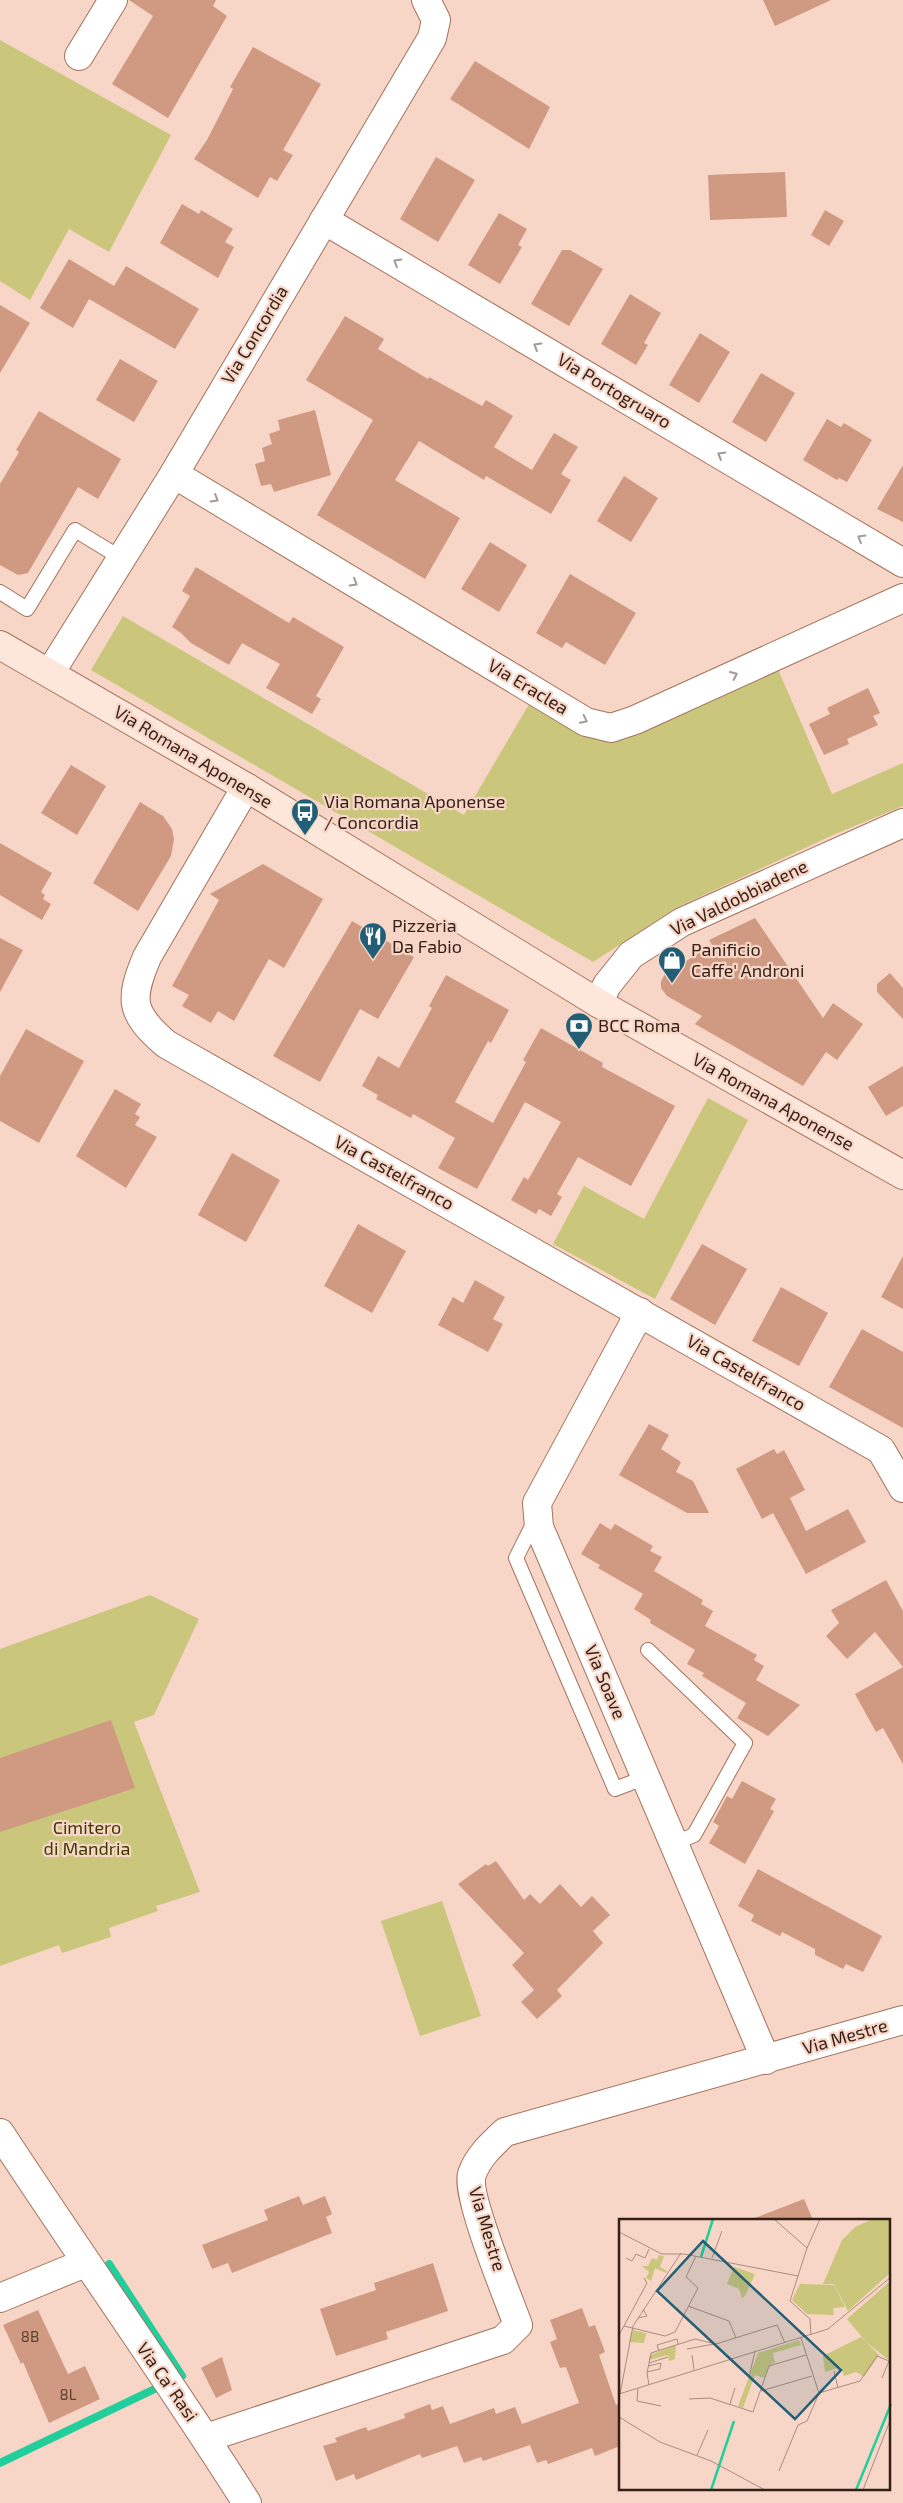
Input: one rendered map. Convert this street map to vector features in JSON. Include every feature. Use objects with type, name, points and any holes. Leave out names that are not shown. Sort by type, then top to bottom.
[{"type":"street","points":[[79,56],[113,0]]},
{"type":"street","name":"Via Concordia","points":[[50,673],[174,474],[432,38],[436,20],[432,1]]},
{"type":"street","name":"Via Portogruaro","points":[[324,220],[903,563]]},
{"type":"street","name":"Via Eraclea","points":[[174,474],[586,722],[611,728],[635,720],[903,598]]},
{"type":"street","name":"Via Romana Aponense","points":[[0,645],[246,787],[598,1003],[903,1175]]},
{"type":"street","name":"Via Castelfranco","points":[[246,787],[146,957],[137,981],[134,1005],[146,1028],[166,1044],[892,1456],[903,1488]]},
{"type":"street","name":"Via Valdobbiadene","points":[[598,1003],[607,986],[631,955],[682,922],[903,823]]},
{"type":"street","name":"Via Soave","points":[[640,1312],[537,1503],[539,1527],[766,2060]]},
{"type":"street","name":"Via Mestre","points":[[206,2438],[503,2340],[518,2325],[474,2198],[471,2176],[485,2151],[505,2132],[903,2020]]},
{"type":"street","name":"Via Ca' Rasi","points":[[0,2133],[85,2263],[206,2438],[247,2503]]},
{"type":"street","points":[[0,2298],[85,2263]]},
{"type":"lane","points":[[0,592],[27,609],[75,530],[121,558]]},
{"type":"lane","points":[[648,1650],[745,1743],[694,1836],[673,1844]]},
{"type":"green space","points":[[0,40],[171,135],[109,252],[69,229],[30,300],[0,281]]},
{"type":"green space","points":[[123,616],[464,815],[532,699],[586,732],[777,667],[832,794],[903,763],[903,806],[833,835],[676,908],[593,962],[91,670]]},
{"type":"green space","points":[[708,1098],[748,1120],[655,1299],[553,1244],[584,1186],[644,1219]]},
{"type":"green space","name":"Cimitero di Mandria","points":[[150,1595],[199,1619],[154,1715],[134,1722],[200,1892],[156,1906],[158,1911],[109,1928],[111,1937],[62,1953],[59,1945],[0,1966],[0,1649]]},
{"type":"green space","points":[[442,1901],[481,2016],[420,2036],[381,1921]]},
{"type":"building","points":[[129,0],[216,0],[213,6],[227,16],[168,118],[112,84],[153,16]]},
{"type":"building","points":[[763,0],[831,0],[775,26]]},
{"type":"building","points":[[253,47],[321,84],[283,150],[293,155],[277,181],[270,177],[258,198],[194,159],[207,140],[233,89],[230,87]]},
{"type":"building","points":[[475,61],[550,107],[529,149],[450,99]]},
{"type":"building","points":[[436,157],[475,180],[438,242],[400,219]]},
{"type":"building","points":[[785,172],[787,217],[710,220],[708,175]]},
{"type":"building","points":[[182,204],[199,214],[201,210],[233,229],[225,242],[234,247],[218,278],[160,243]]},
{"type":"building","points":[[825,210],[844,221],[829,246],[811,235]]},
{"type":"building","points":[[499,213],[527,229],[518,245],[522,247],[500,284],[468,265]]},
{"type":"building","points":[[562,250],[570,250],[603,269],[569,326],[531,304]]},
{"type":"building","points":[[69,259],[114,286],[126,266],[199,309],[175,349],[89,299],[73,328],[40,308]]},
{"type":"building","points":[[630,294],[661,313],[644,343],[648,345],[636,365],[601,344]]},
{"type":"building","points":[[0,305],[30,323],[0,373]]},
{"type":"building","points":[[345,316],[384,339],[378,349],[428,379],[429,377],[482,406],[486,400],[513,416],[494,447],[532,470],[554,433],[578,447],[561,474],[571,480],[551,514],[486,476],[484,480],[419,441],[395,480],[460,518],[425,579],[317,515],[373,420],[306,380]]},
{"type":"building","points":[[700,333],[730,352],[699,403],[669,385]]},
{"type":"building","points":[[120,359],[158,381],[134,422],[96,400]]},
{"type":"building","points":[[761,373],[795,393],[766,442],[732,422]]},
{"type":"building","points":[[315,410],[331,475],[274,492],[271,484],[261,486],[255,464],[265,461],[262,448],[272,444],[269,434],[280,430],[278,420]]},
{"type":"building","points":[[39,411],[121,459],[98,499],[78,487],[28,573],[18,575],[0,565],[0,484],[19,452],[16,450]]},
{"type":"building","points":[[827,419],[841,427],[844,423],[872,440],[847,482],[839,478],[837,480],[803,460]]},
{"type":"building","points":[[903,465],[903,522],[877,509]]},
{"type":"building","points":[[624,476],[658,498],[631,542],[597,521]]},
{"type":"building","points":[[490,542],[527,565],[499,612],[461,589]]},
{"type":"building","points":[[196,567],[289,623],[293,617],[344,647],[316,696],[321,699],[312,714],[266,688],[280,664],[242,643],[229,665],[191,643],[172,627],[190,596],[182,591]]},
{"type":"building","points":[[570,574],[636,613],[605,665],[566,642],[562,648],[536,633]]},
{"type":"building","points":[[868,688],[880,713],[873,716],[878,725],[847,739],[849,744],[824,755],[809,724],[830,714],[827,708]]},
{"type":"building","points":[[71,765],[106,786],[77,835],[41,813]]},
{"type":"building","points":[[140,802],[163,816],[172,829],[174,839],[171,856],[138,911],[93,883]]},
{"type":"building","points":[[0,843],[52,873],[41,892],[45,895],[43,899],[51,904],[42,920],[0,895]]},
{"type":"building","points":[[263,864],[323,899],[284,968],[269,959],[234,1021],[218,1011],[211,1023],[182,1006],[189,995],[172,986],[219,900],[210,894]]},
{"type":"building","points":[[755,918],[823,1018],[833,1003],[863,1024],[837,1060],[826,1052],[803,1086],[695,1024],[702,1016],[667,996],[661,988],[661,981],[665,974],[712,945],[709,940]]},
{"type":"building","points":[[352,921],[414,957],[378,1019],[360,1009],[320,1082],[273,1056]]},
{"type":"building","points":[[0,938],[23,950],[0,992]]},
{"type":"building","points":[[890,973],[903,988],[903,1019],[877,992],[877,984]]},
{"type":"building","points":[[446,975],[509,1010],[491,1043],[488,1041],[455,1102],[493,1123],[526,1062],[523,1060],[541,1028],[603,1063],[602,1067],[675,1106],[631,1186],[578,1157],[557,1194],[562,1197],[551,1216],[539,1209],[536,1214],[511,1200],[524,1177],[528,1180],[561,1122],[525,1102],[477,1189],[438,1168],[455,1138],[413,1114],[411,1118],[376,1099],[378,1095],[362,1086],[378,1056],[399,1068],[432,1008],[429,1006]]},
{"type":"building","points":[[26,1029],[84,1061],[39,1143],[0,1121],[0,1076]]},
{"type":"building","points":[[903,1066],[903,1106],[886,1116],[868,1087]]},
{"type":"building","points":[[115,1089],[141,1104],[135,1114],[140,1117],[135,1125],[157,1137],[126,1188],[76,1156]]},
{"type":"building","points":[[232,1153],[280,1180],[246,1242],[198,1215]]},
{"type":"building","points":[[358,1224],[406,1251],[372,1313],[324,1286]]},
{"type":"building","points":[[702,1244],[747,1269],[715,1325],[670,1299]]},
{"type":"building","points":[[903,1256],[903,1309],[881,1297]]},
{"type":"building","points":[[475,1280],[505,1297],[493,1319],[503,1324],[488,1352],[438,1325],[453,1297],[463,1303]]},
{"type":"building","points":[[781,1287],[828,1313],[799,1366],[752,1341]]},
{"type":"building","points":[[862,1329],[903,1352],[903,1428],[829,1387]]},
{"type":"building","points":[[649,1424],[669,1435],[661,1449],[681,1462],[676,1472],[693,1481],[709,1513],[687,1513],[619,1475]]},
{"type":"building","points":[[774,1449],[777,1454],[784,1450],[805,1490],[790,1498],[806,1531],[848,1509],[866,1542],[806,1574],[773,1513],[762,1519],[736,1469]]},
{"type":"building","points":[[600,1523],[611,1530],[615,1524],[653,1546],[650,1551],[662,1557],[654,1571],[703,1600],[701,1604],[713,1611],[705,1626],[757,1655],[754,1660],[764,1666],[756,1680],[800,1705],[768,1736],[737,1718],[746,1703],[702,1676],[704,1673],[687,1664],[695,1650],[650,1623],[651,1620],[634,1609],[643,1594],[598,1568],[600,1565],[581,1554]]},
{"type":"building","points":[[886,1580],[903,1611],[903,1667],[875,1632],[847,1659],[826,1636],[839,1623],[831,1610]]},
{"type":"building","points":[[903,1667],[903,1764],[883,1728],[876,1732],[855,1694]]},
{"type":"building","points":[[111,1720],[135,1788],[0,1832],[0,1758]]},
{"type":"building","points":[[742,1781],[776,1799],[770,1809],[774,1811],[745,1864],[709,1843],[719,1826],[713,1822],[727,1796],[732,1799]]},
{"type":"building","points":[[496,1861],[524,1900],[530,1894],[540,1904],[560,1884],[581,1907],[592,1896],[610,1915],[593,1931],[603,1943],[557,1990],[562,1996],[537,2019],[521,2002],[534,1990],[512,1965],[524,1953],[458,1884],[486,1864],[488,1866]]},
{"type":"building","points":[[758,1869],[882,1936],[863,1972],[846,1964],[843,1969],[815,1955],[815,1949],[782,1932],[780,1936],[751,1921],[754,1915],[738,1906]]},
{"type":"building","points":[[299,2196],[303,2205],[325,2196],[332,2214],[326,2217],[332,2233],[232,2273],[228,2263],[212,2269],[202,2245],[268,2220],[264,2210]]},
{"type":"building","points":[[804,2199],[813,2219],[752,2219]]},
{"type":"building","points":[[433,2263],[448,2311],[386,2332],[388,2339],[336,2356],[320,2309],[376,2290],[374,2283]]},
{"type":"building","points":[[582,2308],[589,2327],[595,2325],[605,2352],[599,2355],[616,2405],[619,2404],[619,2446],[595,2456],[592,2448],[548,2464],[546,2460],[537,2463],[530,2445],[483,2461],[481,2457],[464,2463],[457,2446],[422,2458],[420,2454],[356,2480],[354,2474],[336,2481],[323,2446],[337,2442],[335,2438],[366,2427],[368,2431],[405,2418],[404,2414],[430,2404],[432,2410],[443,2406],[450,2424],[494,2408],[496,2414],[515,2407],[522,2424],[579,2403],[566,2367],[560,2368],[550,2342],[557,2339],[550,2320]]},
{"type":"building","points":[[38,2310],[68,2374],[85,2366],[100,2399],[49,2423],[23,2362],[21,2364],[3,2325]]},
{"type":"building","points":[[222,2357],[232,2390],[216,2398],[201,2368]]},
{"type":"waterway","points":[[109,2264],[182,2376],[173,2380]]},
{"type":"waterway","points":[[0,2463],[163,2385]]},
{"type":"place","name":"Via Romana Aponense / Concordia","points":[[305,836]]},
{"type":"place","name":"Pizzeria Da Fabio","points":[[373,960]]},
{"type":"place","name":"Panificio Caffe' Androni","points":[[672,984]]},
{"type":"place","name":"BCC Roma","points":[[579,1050]]}]
